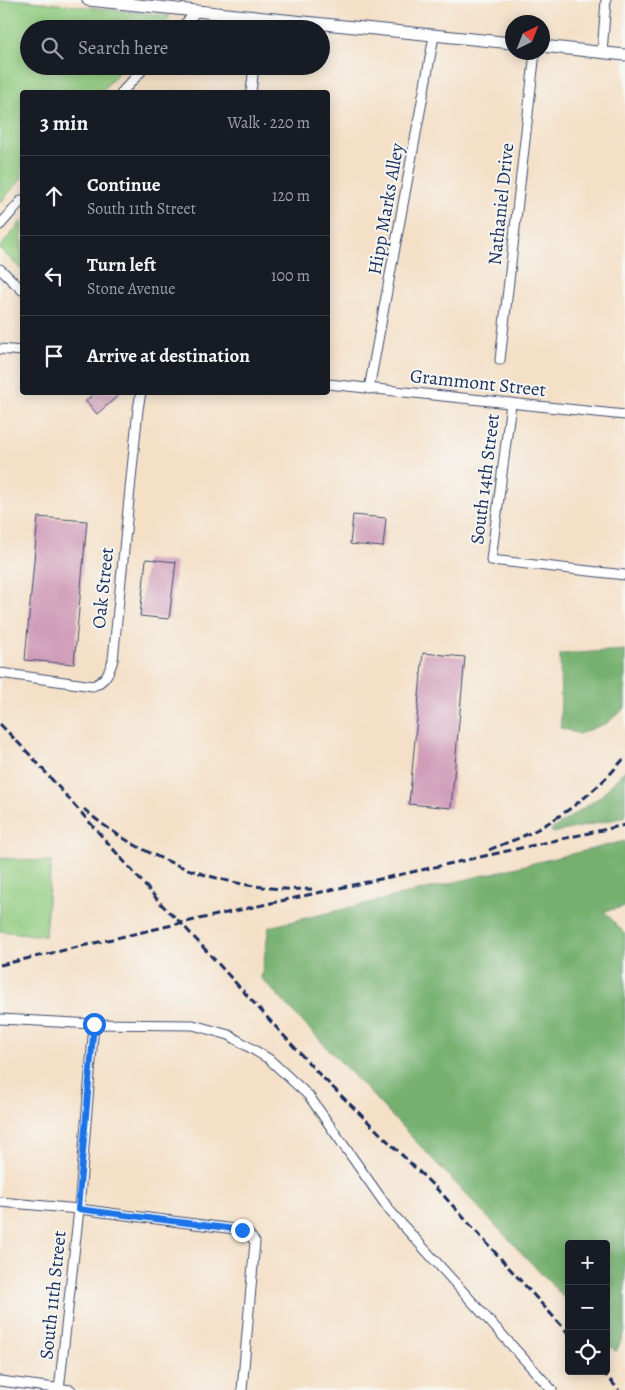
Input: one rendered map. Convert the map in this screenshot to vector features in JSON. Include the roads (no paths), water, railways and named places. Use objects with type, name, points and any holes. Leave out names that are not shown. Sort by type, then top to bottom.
[{"type":"street","points":[[88,0],[179,5],[197,11],[244,20]]},
{"type":"street","points":[[602,53],[606,0]]},
{"type":"street","points":[[188,20],[197,11]]},
{"type":"street","points":[[330,28],[505,42]]},
{"type":"street","name":"Hipp Marks Alley","points":[[369,389],[434,36]]},
{"type":"street","points":[[550,47],[625,55]]},
{"type":"street","name":"Nathaniel Drive","points":[[500,360],[534,60]]},
{"type":"street","points":[[124,90],[138,75]]},
{"type":"street","points":[[251,90],[253,75]]},
{"type":"street","points":[[0,225],[20,202]]},
{"type":"street","points":[[0,270],[20,288]]},
{"type":"street","points":[[0,349],[20,351]]},
{"type":"street","name":"Grammont Street","points":[[330,384],[625,415]]},
{"type":"street","name":"Oak Street","points":[[0,673],[93,686],[102,682],[110,671],[113,660],[140,395]]},
{"type":"street","name":"South 14th Street","points":[[511,403],[491,560],[625,575]]},
{"type":"street","points":[[0,1019],[94,1024],[193,1025],[229,1035],[270,1059],[310,1096],[390,1210],[552,1390]]},
{"type":"street","name":"South 11th Street","points":[[59,1389],[78,1209],[94,1024]]},
{"type":"street","points":[[0,1202],[78,1209],[242,1230],[249,1234],[255,1242],[242,1390]]},
{"type":"street","points":[[0,1381],[71,1390]]},
{"type":"railway","points":[[0,724],[33,758],[164,907],[181,923],[317,1072],[444,1196],[565,1330]]},
{"type":"railway","points":[[489,850],[530,833],[560,815],[595,789],[625,757]]},
{"type":"railway","points":[[84,809],[107,828],[133,844],[190,870],[252,886],[312,889]]},
{"type":"railway","points":[[0,965],[625,825]]},
{"type":"railway","points":[[606,1375],[619,1390]]}]
